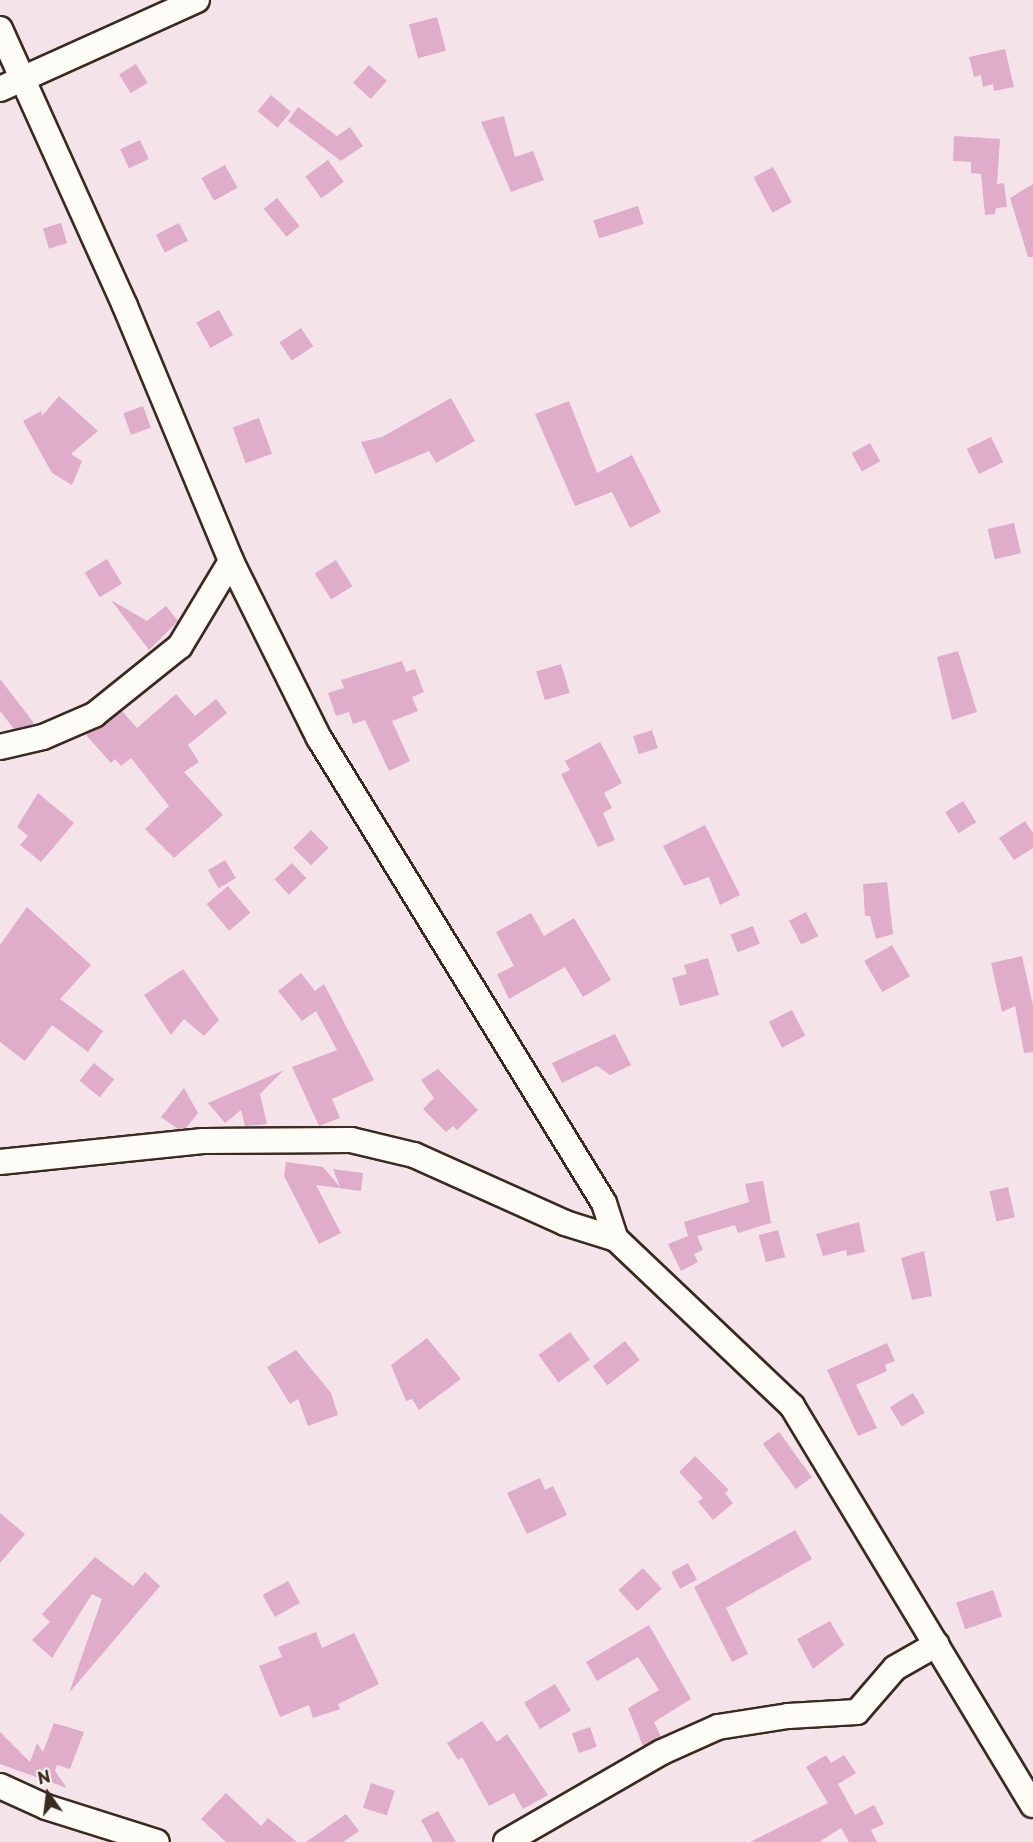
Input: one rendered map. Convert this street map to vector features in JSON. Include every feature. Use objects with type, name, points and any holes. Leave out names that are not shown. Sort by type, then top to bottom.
[{"type":"street","points":[[0,89],[197,0]]},
{"type":"street","points":[[0,29],[231,561],[298,701],[604,1203],[616,1239]]},
{"type":"street","points":[[0,747],[43,737],[94,715],[180,645],[231,561]]},
{"type":"street","points":[[0,1162],[202,1140],[351,1140],[414,1155],[565,1223],[616,1239],[792,1406],[1033,1804]]},
{"type":"street","points":[[506,1842],[662,1752],[718,1727],[788,1716],[857,1712],[895,1668],[937,1644]]},
{"type":"street","points":[[0,1786],[46,1807],[157,1842]]},
{"type":"building","points":[[437,17],[446,51],[418,58],[409,25]]},
{"type":"building","points":[[1005,49],[1014,87],[994,91],[993,84],[983,87],[981,75],[974,77],[969,57]]},
{"type":"building","points":[[136,64],[148,83],[131,93],[119,75]]},
{"type":"building","points":[[369,65],[387,81],[371,99],[353,83]]},
{"type":"building","points":[[271,95],[291,112],[277,128],[258,111]]},
{"type":"building","points":[[298,107],[337,136],[350,127],[363,146],[341,161],[288,121]]},
{"type":"building","points":[[504,116],[515,157],[533,151],[544,180],[511,192],[481,122]]},
{"type":"building","points":[[954,136],[1000,139],[997,184],[1004,183],[1007,207],[996,208],[995,214],[985,215],[981,174],[971,173],[971,162],[953,161]]},
{"type":"building","points":[[140,140],[149,159],[129,168],[120,149]]},
{"type":"building","points":[[328,160],[344,182],[321,198],[305,176]]},
{"type":"building","points":[[225,165],[238,188],[214,201],[201,178]]},
{"type":"building","points":[[773,167],[792,202],[772,213],[754,177]]},
{"type":"building","points":[[1033,184],[1033,257],[1028,257],[1010,198]]},
{"type":"building","points":[[277,198],[300,226],[286,237],[264,209]]},
{"type":"building","points":[[638,206],[644,224],[599,239],[593,221]]},
{"type":"building","points":[[61,223],[67,243],[49,249],[43,229]]},
{"type":"building","points":[[179,223],[188,241],[165,253],[156,235]]},
{"type":"building","points":[[219,310],[233,335],[210,348],[196,323]]},
{"type":"building","points":[[301,328],[313,346],[292,361],[279,343]]},
{"type":"building","points":[[59,396],[98,431],[71,454],[82,461],[72,485],[52,473],[23,421],[41,411],[42,416]]},
{"type":"building","points":[[451,398],[475,441],[436,463],[429,451],[375,474],[361,442],[382,437]]},
{"type":"building","points":[[569,401],[597,473],[632,455],[661,512],[630,528],[612,492],[575,506],[535,414]]},
{"type":"building","points":[[143,406],[151,428],[131,435],[123,413]]},
{"type":"building","points":[[259,418],[272,454],[246,463],[233,428]]},
{"type":"building","points":[[991,437],[1003,462],[979,474],[967,449]]},
{"type":"building","points":[[870,443],[880,461],[862,472],[852,453]]},
{"type":"building","points":[[1014,523],[1021,553],[995,559],[988,529]]},
{"type":"building","points":[[107,559],[122,584],[100,597],[85,572]]},
{"type":"building","points":[[336,560],[352,586],[331,600],[315,573]]},
{"type":"building","points":[[111,600],[147,621],[166,606],[178,621],[149,650]]},
{"type":"building","points":[[958,651],[977,712],[952,720],[937,657]]},
{"type":"building","points":[[402,661],[406,672],[415,669],[424,692],[412,697],[418,711],[392,721],[410,761],[389,771],[365,720],[353,724],[349,712],[336,716],[328,693],[344,688],[341,680]]},
{"type":"building","points":[[561,664],[570,693],[545,700],[536,672]]},
{"type":"building","points":[[0,679],[34,723],[14,729],[0,711]]},
{"type":"building","points":[[176,694],[195,716],[216,699],[227,713],[188,745],[199,762],[184,772],[223,815],[174,858],[145,829],[169,806],[131,758],[121,766],[115,759],[111,763],[86,735],[122,711],[137,728]]},
{"type":"building","points":[[652,730],[658,748],[639,754],[633,736]]},
{"type":"building","points":[[600,742],[622,783],[604,793],[612,808],[603,813],[615,840],[598,847],[561,774],[570,770],[565,761]]},
{"type":"building","points":[[38,793],[74,823],[41,862],[20,845],[28,836],[17,827]]},
{"type":"building","points":[[963,801],[976,822],[958,833],[945,812]]},
{"type":"building","points":[[1025,821],[1033,833],[1033,848],[1014,860],[999,838]]},
{"type":"building","points":[[705,825],[740,895],[720,905],[709,877],[684,886],[663,846]]},
{"type":"building","points":[[311,830],[329,848],[311,865],[293,848]]},
{"type":"building","points":[[225,860],[236,878],[219,888],[208,870]]},
{"type":"building","points":[[292,863],[306,878],[289,895],[274,879]]},
{"type":"building","points":[[887,882],[893,934],[876,939],[870,916],[865,916],[863,884]]},
{"type":"building","points":[[228,886],[250,913],[229,931],[207,904]]},
{"type":"building","points":[[27,907],[91,965],[60,999],[103,1031],[88,1052],[52,1025],[25,1061],[0,1042],[0,945]]},
{"type":"building","points":[[806,912],[818,936],[801,945],[789,921]]},
{"type":"building","points":[[531,913],[544,936],[574,918],[611,980],[583,997],[565,967],[509,999],[497,974],[514,966],[496,932]]},
{"type":"building","points":[[753,926],[760,944],[737,952],[731,935]]},
{"type":"building","points":[[892,945],[910,976],[882,992],[864,961]]},
{"type":"building","points":[[1022,956],[1033,1005],[1033,1052],[1024,1053],[1015,1006],[1002,1012],[991,963]]},
{"type":"building","points":[[708,958],[719,995],[680,1006],[672,978],[687,974],[684,965]]},
{"type":"building","points":[[183,969],[219,1020],[204,1036],[184,1019],[171,1035],[144,995]]},
{"type":"building","points":[[301,973],[315,991],[324,984],[374,1080],[332,1099],[340,1118],[319,1126],[292,1067],[337,1050],[316,1011],[302,1021],[278,991]]},
{"type":"building","points":[[792,1010],[805,1036],[782,1048],[769,1022]]},
{"type":"building","points":[[615,1034],[631,1065],[610,1075],[597,1066],[562,1083],[552,1063]]},
{"type":"building","points":[[94,1063],[114,1079],[100,1097],[80,1081]]},
{"type":"building","points":[[438,1069],[478,1110],[457,1130],[453,1126],[446,1132],[423,1109],[434,1098],[421,1080]]},
{"type":"building","points":[[284,1070],[260,1094],[267,1124],[245,1126],[241,1110],[225,1123],[208,1103]]},
{"type":"building","points":[[184,1088],[198,1113],[186,1128],[178,1129],[161,1117]]},
{"type":"building","points":[[286,1162],[323,1167],[340,1187],[333,1169],[363,1173],[361,1191],[316,1185],[341,1233],[319,1244],[284,1176]]},
{"type":"building","points":[[763,1181],[771,1223],[738,1233],[735,1225],[697,1236],[703,1250],[694,1254],[698,1262],[681,1271],[668,1244],[688,1236],[684,1222],[749,1202],[745,1184]]},
{"type":"building","points":[[1008,1187],[1015,1217],[996,1221],[989,1191]]},
{"type":"building","points":[[859,1222],[865,1252],[847,1256],[846,1250],[823,1256],[816,1234]]},
{"type":"building","points":[[778,1230],[785,1257],[766,1262],[759,1235]]},
{"type":"building","points":[[924,1251],[932,1296],[912,1300],[901,1258]]},
{"type":"building","points":[[570,1332],[590,1360],[558,1382],[538,1355]]},
{"type":"building","points":[[427,1338],[461,1379],[419,1410],[412,1399],[406,1401],[391,1365]]},
{"type":"building","points":[[625,1341],[640,1360],[607,1385],[593,1366]]},
{"type":"building","points":[[887,1343],[895,1361],[885,1365],[887,1371],[856,1385],[877,1428],[858,1436],[827,1370]]},
{"type":"building","points":[[296,1350],[331,1393],[338,1415],[308,1426],[298,1399],[290,1404],[267,1367]]},
{"type":"building","points":[[913,1393],[925,1413],[902,1427],[890,1407]]},
{"type":"building","points":[[779,1432],[812,1477],[796,1489],[763,1444]]},
{"type":"building","points":[[695,1456],[729,1490],[725,1493],[733,1503],[713,1520],[698,1502],[703,1498],[679,1472]]},
{"type":"building","points":[[540,1478],[545,1490],[553,1486],[567,1515],[527,1534],[507,1493]]},
{"type":"building","points":[[0,1513],[25,1534],[0,1563]]},
{"type":"building","points":[[795,1530],[812,1559],[726,1608],[748,1654],[732,1662],[694,1587]]},
{"type":"building","points":[[95,1557],[133,1586],[145,1572],[160,1586],[69,1693],[102,1599],[92,1594],[52,1658],[32,1640],[50,1622],[42,1614]]},
{"type":"building","points":[[688,1563],[697,1580],[680,1589],[671,1572]]},
{"type":"building","points":[[643,1568],[662,1589],[637,1611],[618,1590]]},
{"type":"building","points":[[288,1581],[300,1603],[275,1617],[263,1595]]},
{"type":"building","points":[[993,1590],[1002,1616],[965,1629],[956,1603]]},
{"type":"building","points":[[830,1621],[844,1645],[813,1669],[797,1639]]},
{"type":"building","points":[[649,1625],[691,1699],[654,1722],[661,1737],[643,1746],[628,1708],[659,1690],[638,1657],[597,1681],[586,1662]]},
{"type":"building","points":[[316,1632],[322,1648],[354,1633],[379,1684],[338,1704],[340,1709],[313,1718],[309,1705],[280,1717],[259,1666],[282,1657],[278,1647]]},
{"type":"building","points":[[555,1684],[571,1711],[540,1729],[524,1703]]},
{"type":"building","points":[[482,1721],[497,1742],[507,1734],[548,1795],[523,1809],[514,1793],[489,1806],[462,1757],[458,1760],[447,1743]]},
{"type":"building","points":[[54,1723],[84,1732],[70,1769],[57,1765],[55,1771],[67,1788],[0,1764],[0,1732],[30,1762],[37,1743],[43,1752]]},
{"type":"building","points":[[590,1727],[597,1747],[579,1753],[572,1733]]},
{"type":"building","points":[[826,1755],[831,1763],[844,1755],[856,1773],[838,1784],[855,1815],[874,1805],[884,1824],[871,1830],[877,1842],[849,1842],[841,1828],[819,1842],[750,1842],[828,1803],[806,1767]]},
{"type":"building","points":[[371,1783],[395,1791],[387,1815],[363,1808]]},
{"type":"building","points":[[226,1793],[261,1826],[268,1818],[297,1842],[226,1842],[201,1819]]},
{"type":"building","points":[[438,1811],[456,1842],[433,1842],[421,1820]]},
{"type":"building","points":[[346,1814],[359,1831],[343,1842],[306,1842]]}]
